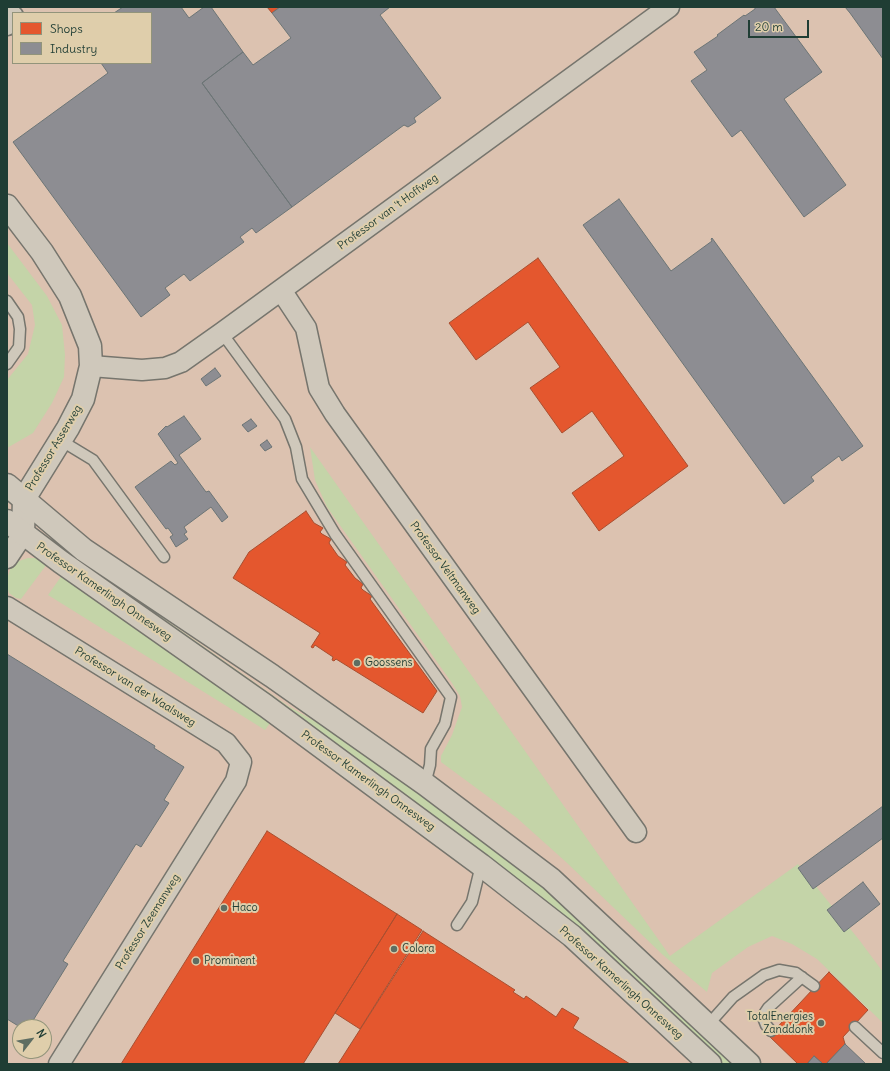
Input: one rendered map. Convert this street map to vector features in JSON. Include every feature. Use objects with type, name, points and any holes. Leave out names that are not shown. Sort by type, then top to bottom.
[{"type":"main road","name":"Professor Asserweg","points":[[7,206],[42,252],[70,296],[90,346],[91,366],[84,399],[60,440],[16,502],[15,527]]},
{"type":"main road","points":[[7,485],[16,502],[84,550],[272,676],[425,784],[551,879],[749,1064]]},
{"type":"main road","name":"Professor Kamerlingh Onnesweg","points":[[15,527],[61,562],[266,706],[481,864],[572,936],[710,1064]]},
{"type":"street","name":"Professor van 't Hoffweg","points":[[91,366],[142,370],[165,368],[180,362],[222,333],[669,7]]},
{"type":"street","name":"Professor Veltmanweg","points":[[281,290],[306,328],[319,388],[335,414],[636,832]]},
{"type":"street","points":[[7,558],[15,527]]},
{"type":"street","name":"Professor van der Waalsweg","points":[[7,607],[226,743],[242,762],[236,781]]},
{"type":"street","name":"Professor Zeemanweg","points":[[60,1064],[236,781]]},
{"type":"lane","points":[[7,301],[18,316],[20,329],[19,347],[7,364]]},
{"type":"lane","points":[[222,333],[285,419],[296,447],[302,479],[335,534],[451,697],[445,724],[431,749],[430,765],[425,784]]},
{"type":"lane","points":[[60,440],[92,460],[164,557]]},
{"type":"lane","points":[[457,925],[472,902],[481,864]]},
{"type":"lane","points":[[708,1025],[733,997],[764,975],[779,970],[796,973],[814,986]]},
{"type":"lane","points":[[771,1031],[766,1025],[764,1014],[768,1008],[802,977]]},
{"type":"lane","points":[[856,1027],[880,1050],[883,1062]]},
{"type":"shaded area","points":[[7,7],[883,7],[883,1064],[7,1064]]},
{"type":"green space","points":[[7,243],[47,296],[62,325],[65,355],[64,377],[52,403],[33,433],[7,448],[7,380],[28,354],[35,325],[32,305],[7,273]]},
{"type":"green space","points":[[310,447],[670,956],[798,864],[883,972],[883,1023],[817,959],[792,944],[772,936],[748,947],[712,973],[707,992],[663,955],[566,862],[517,818],[441,762],[441,756],[452,735],[462,707],[460,696],[327,507],[315,480]]},
{"type":"green space","points":[[75,556],[288,706],[355,744],[536,878],[740,1064],[724,1064],[71,561]]},
{"type":"green space","points":[[28,558],[36,558],[47,564],[21,599],[16,598],[9,593],[7,579],[11,567],[16,562]]},
{"type":"green space","points":[[65,571],[273,719],[265,730],[48,595]]},
{"type":"building: Shops","points":[[267,7],[280,7],[272,13]]},
{"type":"building: Shops","points":[[538,258],[688,466],[599,531],[572,493],[624,456],[592,411],[562,433],[530,388],[560,367],[528,322],[476,360],[449,323]]},
{"type":"building: Shops","points":[[306,511],[314,523],[323,528],[320,532],[331,539],[329,543],[338,556],[347,562],[345,565],[355,578],[363,584],[361,588],[372,596],[370,599],[437,691],[423,713],[336,659],[334,661],[332,660],[333,657],[315,645],[313,648],[311,647],[320,633],[233,578],[249,552]]},
{"type":"building: Shops","points":[[267,831],[397,914],[303,1064],[121,1064]]},
{"type":"building: Shops","points":[[397,914],[422,930],[360,1029],[335,1013]]},
{"type":"building: Shops","points":[[423,931],[515,990],[513,992],[524,999],[526,996],[556,1017],[562,1008],[579,1018],[573,1028],[630,1064],[338,1064]]},
{"type":"building: Shops","points":[[829,972],[868,1010],[843,1037],[845,1044],[826,1064],[823,1064],[814,1056],[807,1064],[798,1064],[769,1036]]},
{"type":"building: Industry","points":[[123,7],[181,7],[189,18],[204,7],[211,7],[243,52],[202,83],[292,207],[256,233],[252,228],[240,237],[244,242],[190,281],[184,274],[165,288],[170,295],[141,317],[13,142],[108,73],[102,64],[152,64],[152,12],[116,12]]},
{"type":"building: Industry","points":[[280,7],[390,7],[380,15],[441,98],[414,118],[416,122],[408,127],[404,125],[292,207],[202,83],[243,52],[253,65],[291,38],[272,13]]},
{"type":"building: Industry","points":[[755,7],[774,7],[822,72],[784,99],[846,185],[804,217],[741,130],[732,137],[691,81],[707,70],[694,52],[718,36],[717,35],[744,15],[745,16],[755,9]]},
{"type":"building: Industry","points":[[845,7],[883,7],[883,59],[850,13]]},
{"type":"building: Industry","points":[[619,199],[671,271],[712,241],[712,238],[863,446],[842,461],[839,456],[811,477],[814,481],[784,504],[583,225]]},
{"type":"building: Industry","points":[[215,368],[221,376],[206,386],[201,379]]},
{"type":"building: Industry","points":[[184,416],[201,439],[179,455],[206,492],[209,491],[228,517],[222,522],[211,507],[184,527],[187,532],[184,534],[188,539],[176,547],[170,537],[173,535],[168,528],[166,529],[135,487],[171,461],[175,465],[178,463],[158,434],[166,426],[167,427]]},
{"type":"building: Industry","points":[[251,419],[257,426],[248,432],[242,425]]},
{"type":"building: Industry","points":[[267,440],[272,447],[265,451],[260,445]]},
{"type":"building: Industry","points":[[7,654],[155,746],[154,748],[184,767],[164,800],[169,803],[141,847],[136,844],[63,961],[68,964],[34,1019],[12,1019],[12,1022],[7,1019]]},
{"type":"building: Industry","points":[[883,806],[883,838],[813,889],[798,868]]},
{"type":"building: Industry","points":[[863,882],[880,904],[844,932],[827,910]]},
{"type":"building: Industry","points":[[845,1044],[866,1064],[826,1064]]},
{"type":"building: Industry","points":[[814,1056],[823,1064],[807,1064]]},
{"type":"place","name":"Goossens","points":[[357,663]]},
{"type":"place","name":"Haco","points":[[224,908]]},
{"type":"place","name":"Colora","points":[[394,949]]},
{"type":"place","name":"Prominent","points":[[196,961]]},
{"type":"place","name":"TotalEnergies Zanddonk","points":[[821,1023]]}]
